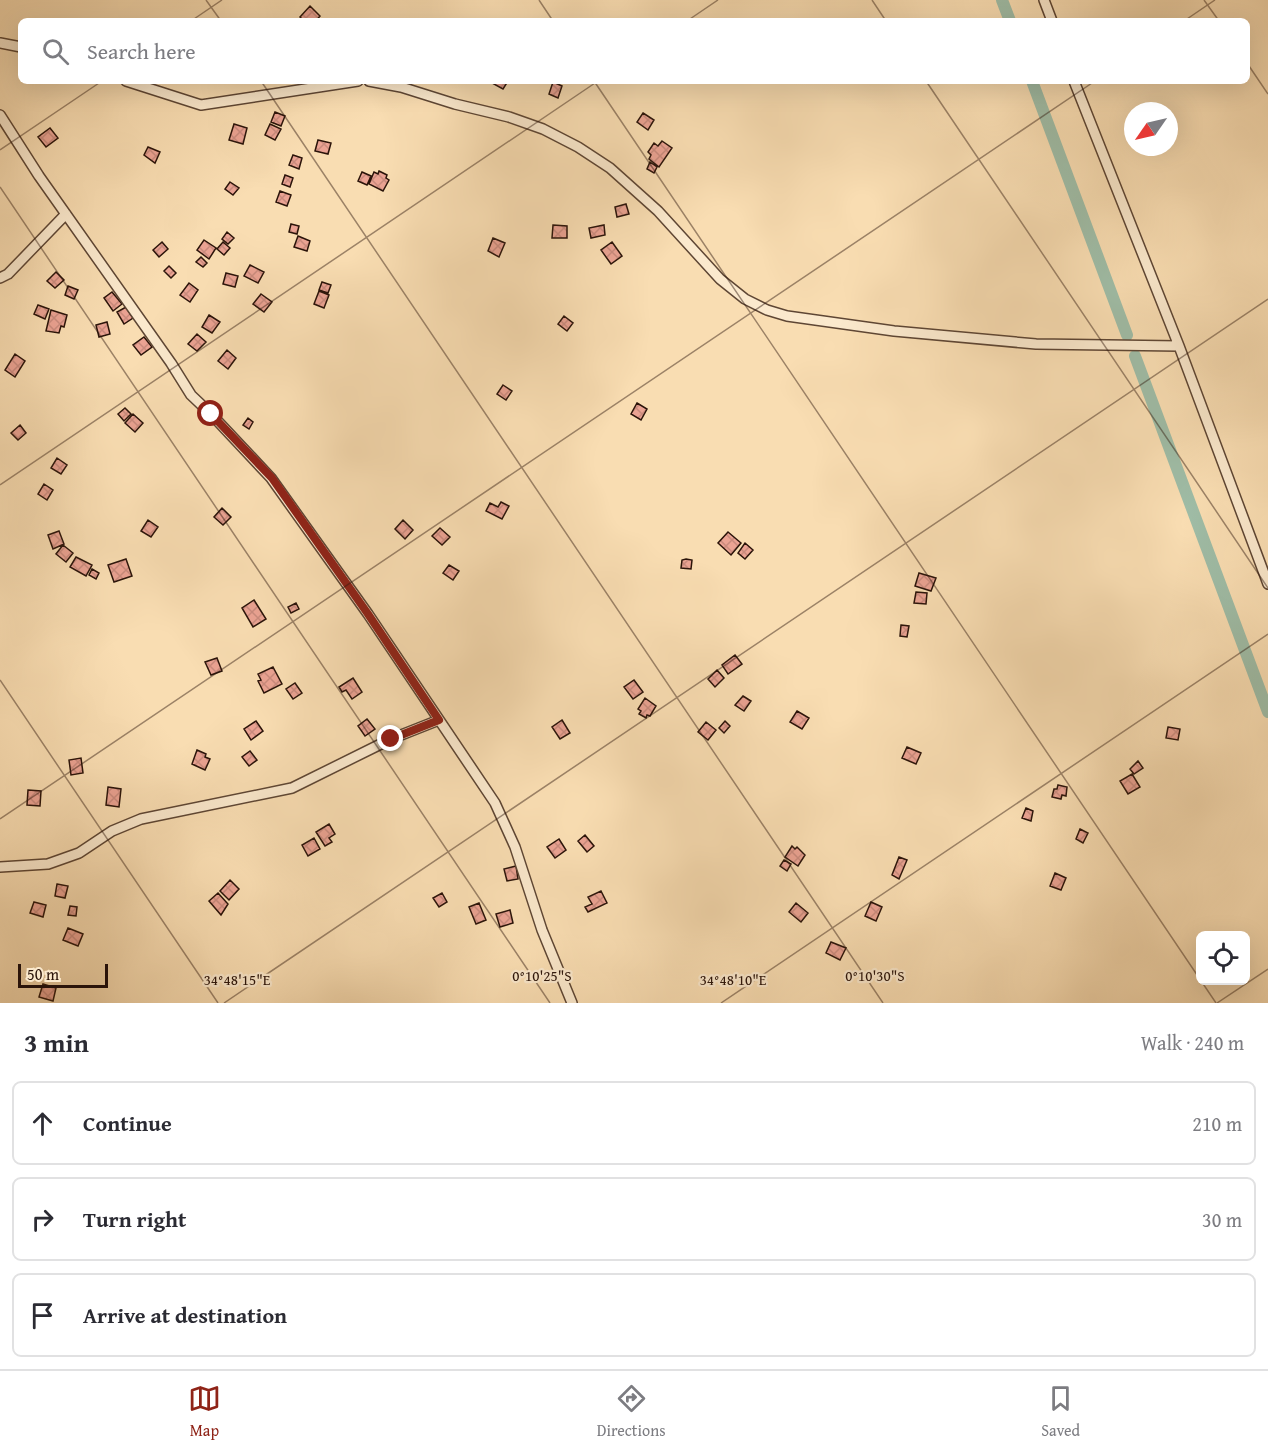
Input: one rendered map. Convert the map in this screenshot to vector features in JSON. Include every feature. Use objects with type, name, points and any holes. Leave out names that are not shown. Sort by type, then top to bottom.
[{"type":"street","points":[[1044,0],[1051,18]]},
{"type":"street","points":[[0,43],[18,46]]},
{"type":"street","points":[[135,84],[201,105],[338,84]]},
{"type":"street","points":[[385,84],[509,117],[543,129],[578,147],[610,168],[658,211],[720,279],[745,299],[767,310],[787,316],[894,331],[1036,344],[1179,346]]},
{"type":"street","points":[[1075,84],[1179,346],[1268,584]]},
{"type":"street","points":[[0,114],[39,176],[171,363],[191,395],[272,478],[368,614],[495,803],[515,847],[542,930],[572,1003]]},
{"type":"street","points":[[0,278],[8,274],[66,214]]},
{"type":"street","points":[[0,867],[48,864],[79,854],[112,831],[141,819],[292,788],[391,739],[439,720]]},
{"type":"building","points":[[310,6],[320,16],[318,18],[300,17]]},
{"type":"building","points":[[494,84],[506,84],[503,89]]},
{"type":"building","points":[[552,84],[562,86],[558,98],[549,94]]},
{"type":"building","points":[[275,112],[285,116],[281,126],[271,122]]},
{"type":"building","points":[[643,113],[654,120],[648,130],[637,122]]},
{"type":"building","points":[[234,124],[247,128],[243,144],[229,140]]},
{"type":"building","points":[[270,124],[281,129],[275,140],[265,135]]},
{"type":"building","points":[[50,128],[58,138],[46,147],[38,137]]},
{"type":"building","points":[[318,140],[331,143],[328,154],[315,151]]},
{"type":"building","points":[[662,141],[672,148],[659,167],[649,159],[651,155],[648,152],[654,143],[658,146]]},
{"type":"building","points":[[148,147],[160,152],[155,163],[144,155]]},
{"type":"building","points":[[293,155],[302,158],[299,169],[289,165]]},
{"type":"building","points":[[650,162],[657,167],[654,173],[647,169]]},
{"type":"building","points":[[379,171],[387,175],[386,178],[389,180],[383,191],[369,184],[374,172],[378,174]]},
{"type":"building","points":[[362,172],[371,176],[367,185],[358,181]]},
{"type":"building","points":[[285,175],[293,178],[290,187],[282,184]]},
{"type":"building","points":[[230,182],[239,188],[233,195],[225,189]]},
{"type":"building","points":[[280,191],[291,195],[287,206],[276,202]]},
{"type":"building","points":[[626,204],[629,214],[617,217],[615,207]]},
{"type":"building","points":[[291,224],[299,226],[297,234],[289,232]]},
{"type":"building","points":[[553,225],[567,226],[567,238],[552,238]]},
{"type":"building","points":[[604,225],[605,235],[591,238],[589,228]]},
{"type":"building","points":[[227,232],[234,238],[228,244],[222,239]]},
{"type":"building","points":[[298,236],[310,241],[307,251],[294,247]]},
{"type":"building","points":[[493,238],[505,243],[499,257],[488,251]]},
{"type":"building","points":[[204,240],[216,248],[209,259],[197,250]]},
{"type":"building","points":[[162,242],[168,249],[159,257],[153,250]]},
{"type":"building","points":[[223,242],[230,248],[224,255],[217,249]]},
{"type":"building","points":[[612,242],[622,256],[611,264],[601,250]]},
{"type":"building","points":[[201,257],[207,263],[203,267],[196,262]]},
{"type":"building","points":[[250,265],[264,272],[258,283],[244,276]]},
{"type":"building","points":[[169,266],[176,273],[171,278],[164,271]]},
{"type":"building","points":[[56,272],[64,280],[55,288],[47,281]]},
{"type":"building","points":[[226,273],[238,276],[235,287],[223,284]]},
{"type":"building","points":[[322,282],[331,285],[328,293],[319,290]]},
{"type":"building","points":[[189,283],[198,290],[190,302],[180,295]]},
{"type":"building","points":[[68,286],[78,290],[74,299],[65,295]]},
{"type":"building","points":[[319,291],[329,295],[324,308],[314,304]]},
{"type":"building","points":[[112,292],[122,304],[113,311],[104,298]]},
{"type":"building","points":[[261,294],[272,302],[264,312],[253,304]]},
{"type":"building","points":[[38,305],[49,309],[45,319],[34,314]]},
{"type":"building","points":[[126,307],[133,318],[124,324],[117,312]]},
{"type":"building","points":[[51,310],[67,315],[64,327],[61,326],[59,333],[46,331]]},
{"type":"building","points":[[209,315],[220,322],[212,333],[202,327]]},
{"type":"building","points":[[564,316],[573,323],[567,331],[558,324]]},
{"type":"building","points":[[107,322],[110,334],[99,337],[96,325]]},
{"type":"building","points":[[197,334],[206,342],[197,351],[188,344]]},
{"type":"building","points":[[144,337],[152,347],[141,355],[133,345]]},
{"type":"building","points":[[227,350],[236,358],[228,369],[218,361]]},
{"type":"building","points":[[15,354],[25,361],[15,377],[5,370]]},
{"type":"building","points":[[503,385],[512,391],[506,400],[497,394]]},
{"type":"building","points":[[637,403],[647,409],[641,420],[631,414]]},
{"type":"building","points":[[125,408],[131,414],[124,421],[118,414]]},
{"type":"building","points":[[133,414],[143,423],[135,432],[125,423]]},
{"type":"building","points":[[248,418],[253,422],[249,429],[243,425]]},
{"type":"building","points":[[20,425],[26,433],[18,440],[11,433]]},
{"type":"building","points":[[57,458],[67,465],[61,474],[51,468]]},
{"type":"building","points":[[44,484],[53,490],[47,500],[38,494]]},
{"type":"building","points":[[501,502],[509,506],[502,519],[486,511],[490,503],[498,507]]},
{"type":"building","points":[[222,508],[231,517],[223,525],[214,517]]},
{"type":"building","points":[[148,520],[158,527],[151,537],[141,531]]},
{"type":"building","points":[[403,520],[413,530],[405,539],[395,529]]},
{"type":"building","points":[[440,528],[450,537],[442,545],[432,536]]},
{"type":"building","points":[[59,531],[64,544],[53,549],[48,535]]},
{"type":"building","points":[[728,532],[741,543],[731,555],[718,543]]},
{"type":"building","points":[[745,543],[753,550],[745,559],[738,553]]},
{"type":"building","points":[[63,545],[73,553],[66,562],[56,554]]},
{"type":"building","points":[[76,557],[92,565],[86,576],[70,567]]},
{"type":"building","points":[[126,559],[132,576],[114,582],[108,565]]},
{"type":"building","points":[[682,560],[692,560],[691,569],[681,568]]},
{"type":"building","points":[[449,565],[459,571],[453,580],[443,573]]},
{"type":"building","points":[[92,569],[99,573],[96,579],[89,575]]},
{"type":"building","points":[[919,573],[936,578],[931,591],[915,586]]},
{"type":"building","points":[[916,592],[927,593],[926,604],[914,603]]},
{"type":"building","points":[[254,600],[266,619],[253,627],[242,608]]},
{"type":"building","points":[[296,603],[299,609],[291,613],[288,607]]},
{"type":"building","points":[[901,625],[909,626],[907,637],[900,636]]},
{"type":"building","points":[[735,655],[742,664],[728,674],[722,665]]},
{"type":"building","points":[[217,658],[222,671],[211,675],[205,662]]},
{"type":"building","points":[[273,667],[282,684],[264,693],[258,681],[261,680],[258,674]]},
{"type":"building","points":[[717,670],[724,678],[715,687],[708,679]]},
{"type":"building","points":[[353,678],[362,692],[352,699],[346,690],[342,692],[339,687]]},
{"type":"building","points":[[634,680],[643,692],[633,699],[624,687]]},
{"type":"building","points":[[295,683],[302,693],[293,699],[286,689]]},
{"type":"building","points":[[743,696],[751,701],[744,711],[735,705]]},
{"type":"building","points":[[645,698],[656,706],[646,718],[639,714],[641,711],[638,709]]},
{"type":"building","points":[[797,711],[809,718],[802,729],[790,722]]},
{"type":"building","points":[[367,719],[375,729],[365,736],[358,726]]},
{"type":"building","points":[[562,720],[570,733],[560,739],[552,727]]},
{"type":"building","points":[[256,721],[263,731],[251,740],[244,729]]},
{"type":"building","points":[[725,721],[730,726],[724,733],[719,728]]},
{"type":"building","points":[[706,722],[716,730],[708,740],[698,732]]},
{"type":"building","points":[[1168,727],[1180,729],[1178,740],[1166,738]]},
{"type":"building","points":[[907,747],[921,753],[916,764],[902,758]]},
{"type":"building","points":[[197,750],[206,754],[205,757],[210,759],[205,770],[192,764]]},
{"type":"building","points":[[250,751],[257,760],[249,766],[242,757]]},
{"type":"building","points":[[81,758],[83,773],[71,775],[69,760]]},
{"type":"building","points":[[1138,761],[1143,768],[1134,774],[1130,769]]},
{"type":"building","points":[[1132,774],[1140,787],[1128,794],[1120,781]]},
{"type":"building","points":[[1058,785],[1067,787],[1066,796],[1062,795],[1061,799],[1052,797]]},
{"type":"building","points":[[108,787],[121,789],[119,807],[106,805]]},
{"type":"building","points":[[28,790],[41,791],[40,806],[27,805]]},
{"type":"building","points":[[1026,808],[1033,811],[1031,821],[1022,818]]},
{"type":"building","points":[[329,824],[335,834],[329,838],[332,842],[325,846],[316,832]]},
{"type":"building","points":[[1080,829],[1088,833],[1083,843],[1076,839]]},
{"type":"building","points":[[585,835],[594,846],[587,852],[578,841]]},
{"type":"building","points":[[314,838],[320,849],[308,856],[302,845]]},
{"type":"building","points":[[559,839],[566,850],[555,858],[547,847]]},
{"type":"building","points":[[792,846],[795,849],[797,847],[805,855],[798,866],[785,857]]},
{"type":"building","points":[[899,857],[907,860],[899,879],[892,875]]},
{"type":"building","points":[[784,860],[791,864],[787,871],[780,866]]},
{"type":"building","points":[[516,866],[518,879],[507,881],[504,869]]},
{"type":"building","points":[[1055,873],[1066,878],[1061,890],[1050,886]]},
{"type":"building","points":[[230,880],[239,889],[229,900],[220,891]]},
{"type":"building","points":[[57,884],[68,886],[65,898],[55,896]]},
{"type":"building","points":[[601,891],[607,903],[588,912],[585,907],[592,904],[588,897]]},
{"type":"building","points":[[218,893],[228,904],[221,915],[209,901]]},
{"type":"building","points":[[442,893],[447,902],[439,907],[433,898]]},
{"type":"building","points":[[34,902],[46,905],[43,917],[30,913]]},
{"type":"building","points":[[871,902],[882,907],[876,921],[865,916]]},
{"type":"building","points":[[479,903],[486,920],[476,924],[469,907]]},
{"type":"building","points":[[796,903],[808,913],[801,922],[789,912]]},
{"type":"building","points":[[70,906],[77,907],[76,916],[68,915]]},
{"type":"building","points":[[510,910],[513,923],[500,927],[496,914]]},
{"type":"building","points":[[68,928],[83,934],[78,946],[63,940]]},
{"type":"building","points":[[831,942],[846,948],[840,960],[826,953]]},
{"type":"building","points":[[43,984],[56,988],[53,1001],[39,997]]},
{"type":"waterway","points":[[1002,0],[1009,18]]},
{"type":"waterway","points":[[1033,84],[1127,335]]},
{"type":"waterway","points":[[1135,356],[1268,712]]},
{"type":"route","points":[[211,414],[272,478],[439,720],[391,739]]}]
